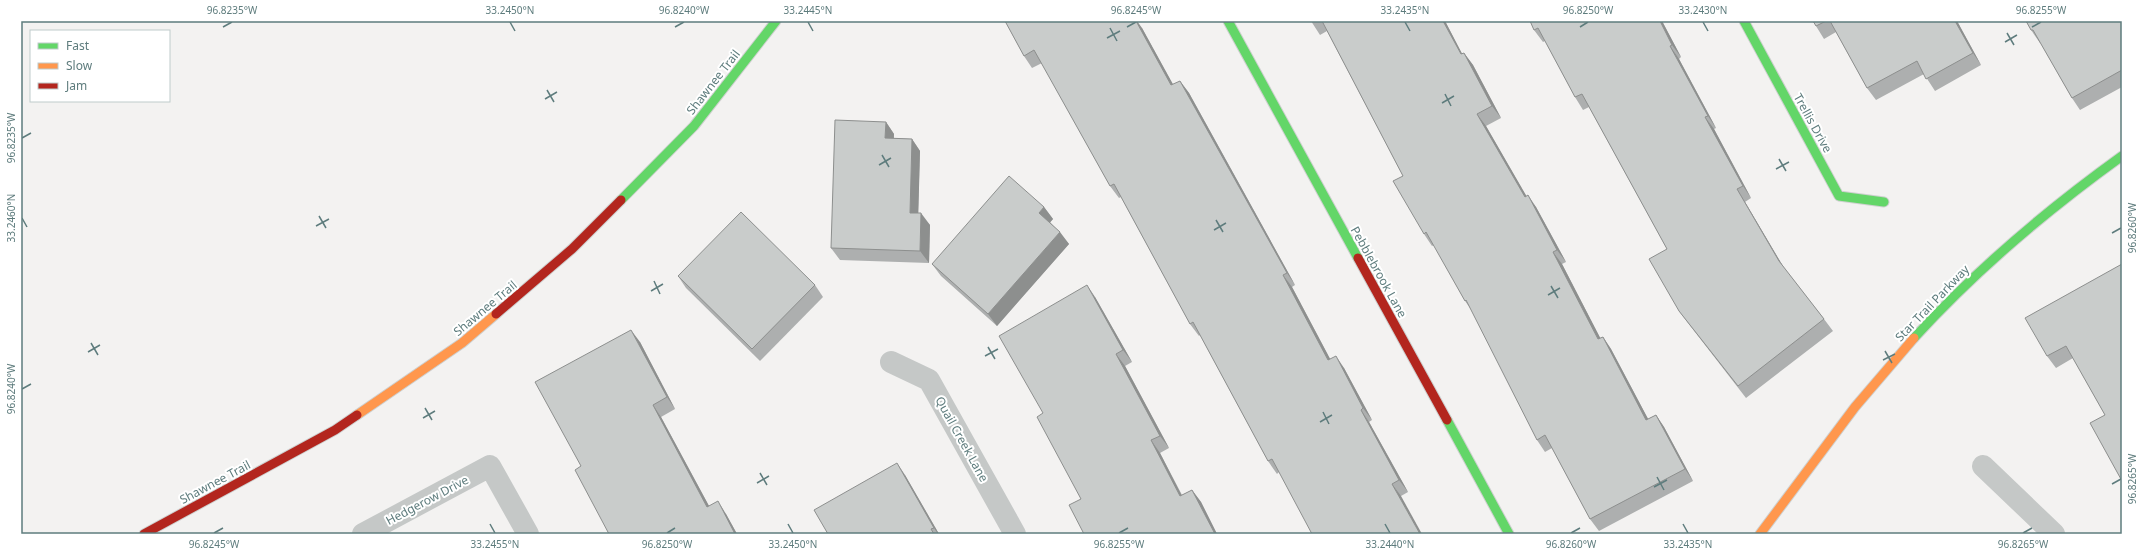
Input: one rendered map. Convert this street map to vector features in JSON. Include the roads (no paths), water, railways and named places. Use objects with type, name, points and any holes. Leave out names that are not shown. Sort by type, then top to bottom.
[{"type":"street","name":"Shawnee Trail","points":[[144,534],[335,430],[462,343],[572,250],[694,126],[776,21]]},
{"type":"street","name":"Pebblebrook Lane","points":[[1228,21],[1509,534]]},
{"type":"street","name":"Trellis Drive","points":[[1744,21],[1839,196],[1884,202]]},
{"type":"street","name":"Star Trail Parkway","points":[[1760,534],[1858,404],[1926,325],[2000,251],[2047,210],[2122,156]]},
{"type":"street","name":"Quail Creek Lane","points":[[891,362],[929,380],[1015,534]]},
{"type":"street","name":"Hedgerow Drive","points":[[363,534],[490,466],[528,534]]},
{"type":"street","points":[[1982,466],[2054,534]]}]
